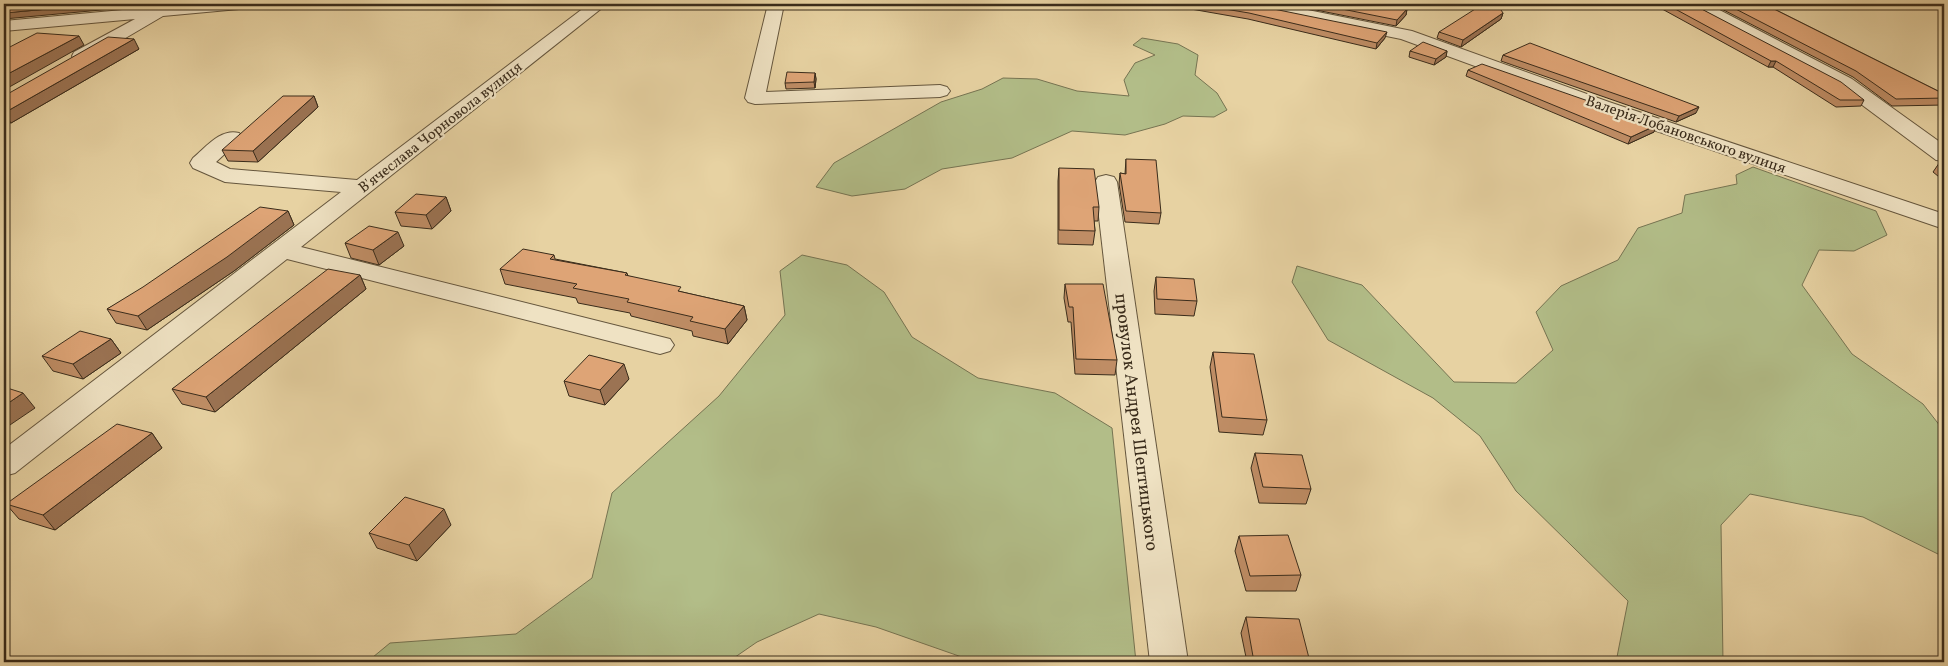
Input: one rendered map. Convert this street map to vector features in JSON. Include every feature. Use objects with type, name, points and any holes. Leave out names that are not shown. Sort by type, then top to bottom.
[{"type":"street","points":[[4,26],[170,7],[239,4]]},
{"type":"street","name":"В'ячеслава Чорновола вулиця","points":[[4,465],[599,4]]},
{"type":"street","points":[[776,4],[755,98],[940,91]]},
{"type":"street","name":"Валерія Лобановського вулиця","points":[[1254,4],[1406,36],[1602,106],[1944,222]]},
{"type":"street","points":[[1696,4],[1845,83],[1944,155]]},
{"type":"street","points":[[63,67],[170,7]]},
{"type":"street","points":[[232,137],[201,162],[225,175],[363,187]]},
{"type":"street","name":"провулок Андрея Шептицького","points":[[1106,182],[1168,662]]},
{"type":"street","points":[[282,250],[660,345]]},
{"type":"green space","points":[[1142,38],[1178,44],[1198,55],[1195,75],[1217,93],[1227,110],[1214,117],[1183,116],[1165,124],[1125,135],[1072,131],[1012,158],[942,169],[905,189],[852,196],[816,187],[834,163],[941,102],[982,89],[1003,78],[1037,79],[1077,91],[1129,96],[1124,80],[1135,63],[1155,55],[1133,45]]},
{"type":"green space","points":[[1753,167],[1876,211],[1887,235],[1854,251],[1819,250],[1802,285],[1852,354],[1923,404],[1944,431],[1944,557],[1863,517],[1750,494],[1721,525],[1723,662],[1616,662],[1628,601],[1516,491],[1480,436],[1433,398],[1328,340],[1292,282],[1297,266],[1362,285],[1454,382],[1516,383],[1553,350],[1536,312],[1561,286],[1618,260],[1638,228],[1682,213],[1685,195],[1737,184],[1736,175]]},
{"type":"green space","points":[[802,255],[847,265],[884,292],[912,337],[978,378],[1055,393],[1112,428],[1136,662],[976,662],[876,627],[819,614],[757,642],[728,662],[367,662],[390,643],[516,634],[592,578],[612,493],[719,396],[785,315],[780,271]]},
{"type":"building","points":[[4,4],[103,4],[4,13]]},
{"type":"building","points":[[1195,4],[1249,4],[1387,32],[1377,43],[1249,13]]},
{"type":"building","points":[[1317,4],[1384,4],[1407,9],[1397,20]]},
{"type":"building","points":[[1483,4],[1497,4],[1503,13],[1463,40],[1439,32]]},
{"type":"building","points":[[1666,4],[1692,4],[1841,82],[1864,100],[1840,100],[1776,61],[1771,61]]},
{"type":"building","points":[[1726,4],[1764,4],[1944,94],[1944,98],[1896,99],[1856,71]]},
{"type":"building","points":[[37,33],[79,36],[4,76],[4,50]]},
{"type":"building","points":[[108,37],[134,39],[4,113],[4,96]]},
{"type":"building","points":[[1423,42],[1447,51],[1436,59],[1410,51]]},
{"type":"building","points":[[1530,43],[1699,107],[1679,116],[1503,55]]},
{"type":"building","points":[[1482,64],[1657,125],[1631,137],[1468,70]]},
{"type":"building","points":[[787,72],[815,73],[814,82],[785,83]]},
{"type":"building","points":[[283,96],[314,96],[253,151],[222,150]]},
{"type":"building","points":[[1944,156],[1944,165],[1940,162]]},
{"type":"building","points":[[1126,159],[1156,160],[1161,213],[1126,211],[1120,173],[1126,174]]},
{"type":"building","points":[[1059,168],[1094,169],[1099,207],[1093,207],[1095,231],[1059,230]]},
{"type":"building","points":[[416,194],[446,197],[426,215],[395,212]]},
{"type":"building","points":[[260,207],[288,211],[227,257],[138,316],[107,309],[143,287]]},
{"type":"building","points":[[369,226],[398,232],[373,250],[345,243]]},
{"type":"building","points":[[523,249],[554,255],[550,259],[627,273],[625,275],[681,287],[678,291],[744,306],[725,329],[690,321],[693,317],[627,302],[629,299],[573,288],[577,284],[500,269]]},
{"type":"building","points":[[328,269],[360,275],[206,397],[172,389]]},
{"type":"building","points":[[1156,277],[1194,279],[1197,301],[1157,299]]},
{"type":"building","points":[[1065,284],[1103,284],[1117,360],[1076,359],[1073,307],[1069,307]]},
{"type":"building","points":[[80,331],[111,339],[73,364],[42,356]]},
{"type":"building","points":[[1213,352],[1254,354],[1267,420],[1222,417]]},
{"type":"building","points":[[589,355],[624,364],[600,390],[564,381]]},
{"type":"building","points":[[4,387],[23,393],[4,406]]},
{"type":"building","points":[[117,424],[152,433],[43,515],[6,504]]},
{"type":"building","points":[[1255,453],[1302,455],[1311,489],[1263,487]]},
{"type":"building","points":[[405,497],[444,509],[409,545],[369,533]]},
{"type":"building","points":[[1288,535],[1301,575],[1250,576],[1239,536]]},
{"type":"building","points":[[1246,617],[1299,619],[1310,662],[1254,662]]}]
